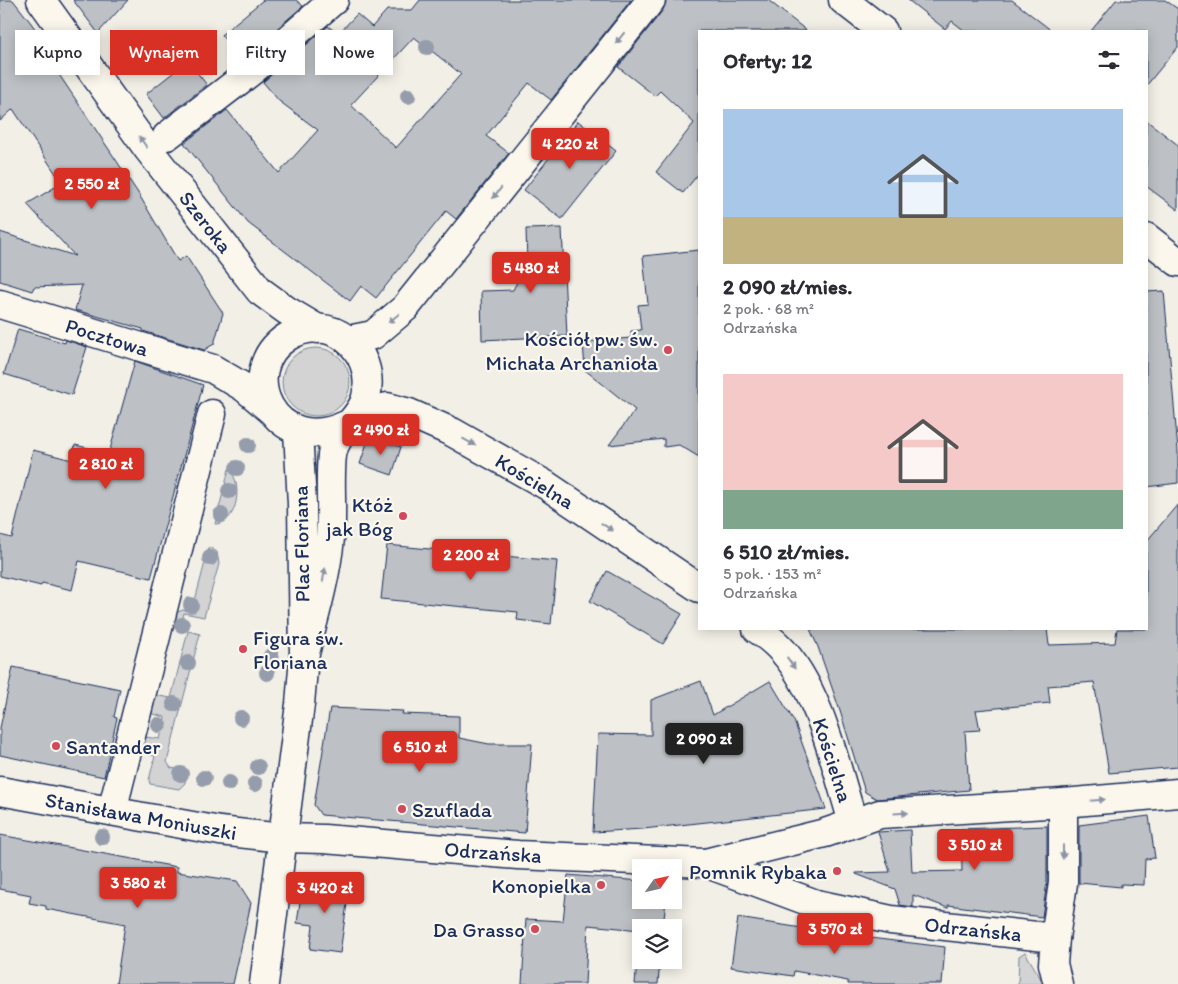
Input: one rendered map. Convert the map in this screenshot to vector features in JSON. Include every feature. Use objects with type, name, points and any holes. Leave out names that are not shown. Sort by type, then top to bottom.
[{"type":"street","name":"Szeroka","points":[[41,0],[148,149],[260,291],[286,310],[318,329]]},
{"type":"street","points":[[167,136],[254,70],[334,0]]},
{"type":"street","points":[[348,340],[373,335],[405,308],[651,0]]},
{"type":"street","points":[[843,0],[882,30]]},
{"type":"street","points":[[1148,239],[1178,262]]},
{"type":"street","name":"Pocztowa","points":[[0,304],[213,369],[245,388],[272,411]]},
{"type":"street","points":[[318,329],[334,332],[348,340],[360,352],[367,367],[369,383],[366,400],[352,420],[330,433],[314,435],[298,431],[283,424],[272,411],[265,396],[263,380],[266,364],[274,349],[286,338],[301,331],[318,329]]},
{"type":"street","name":"Pocztowa","points":[[213,369],[241,364],[274,349]]},
{"type":"street","name":"Kościelna","points":[[352,420],[387,407],[409,413],[452,432],[546,485],[698,587]]},
{"type":"street","points":[[112,811],[212,414]]},
{"type":"street","name":"Plac Floriana","points":[[304,657],[320,596],[330,538],[332,453],[352,420]]},
{"type":"street","name":"Plac Floriana","points":[[264,984],[300,704],[304,657],[302,504],[298,431]]},
{"type":"street","name":"Kościelna","points":[[758,630],[779,646],[804,682],[823,725],[853,822]]},
{"type":"street","name":"Stanisława Moniuszki","points":[[0,792],[220,831],[282,838]]},
{"type":"street","name":"Odrzańska","points":[[282,838],[331,839],[518,855],[705,862],[825,833],[880,814],[1063,803],[1178,792]]},
{"type":"street","points":[[1058,984],[1053,964],[1063,884],[1063,803]]},
{"type":"street","name":"Odrzańska","points":[[705,862],[816,904],[892,920],[1055,938]]},
{"type":"shaded area","points":[[323,348],[335,354],[344,363],[350,375],[348,395],[340,406],[323,416],[309,416],[292,406],[284,395],[282,375],[292,358],[303,350]]},
{"type":"shaded area","points":[[229,469],[234,476],[236,484],[236,502],[229,518],[223,523],[215,524]]},
{"type":"shaded area","points":[[209,547],[217,552],[219,564],[204,617],[184,613],[180,629],[171,626],[175,613],[183,610],[192,612]]},
{"type":"shaded area","points":[[188,631],[200,634],[167,762],[171,768],[183,770],[186,774],[185,783],[179,789],[150,784],[149,780],[155,756],[137,752],[145,737],[160,739],[165,717],[149,713],[154,695],[171,698]]},
{"type":"shaded area","points":[[1025,952],[1044,984],[1018,984],[1019,956]]},
{"type":"building","points":[[0,0],[13,0],[36,30],[15,30],[15,75],[59,75],[138,193],[178,261],[186,256],[223,313],[214,344],[204,350],[143,331],[143,329],[75,310],[82,285],[34,287],[32,291],[0,281],[0,232],[75,256],[27,204],[62,183],[13,109],[0,121]]},
{"type":"building","points":[[73,0],[128,0],[100,31],[96,30]]},
{"type":"building","points":[[263,0],[296,0],[303,6],[275,30],[227,30]]},
{"type":"building","points":[[420,0],[631,0],[551,100],[529,83],[486,136],[509,153],[456,219],[446,211],[376,298],[361,286],[350,301],[248,223],[184,143],[227,110],[279,173],[318,130],[279,101],[263,82],[271,75],[305,75],[305,46],[315,37],[315,75],[379,75],[351,105],[396,148],[461,74],[414,37],[393,60],[393,30],[342,30],[357,14],[372,27],[387,10],[412,10]]},
{"type":"building","points":[[666,0],[768,0],[806,30],[698,30],[698,174],[683,193],[656,172],[694,123],[660,91],[655,96],[618,67],[663,10]]},
{"type":"building","points":[[908,0],[1012,0],[1051,30],[964,30],[952,21],[945,29]]},
{"type":"building","points":[[1116,0],[1165,0],[1178,9],[1178,47],[1148,84],[1148,30],[1092,30]]},
{"type":"building","points":[[328,26],[333,30],[323,30]]},
{"type":"building","points":[[227,30],[227,42],[221,35]]},
{"type":"building","points":[[170,75],[199,75],[207,85],[164,118],[146,94]]},
{"type":"building","points":[[578,121],[616,151],[562,219],[524,190]]},
{"type":"building","points":[[1148,122],[1178,145],[1178,210],[1148,188]]},
{"type":"building","points":[[562,228],[567,336],[482,340],[481,291],[513,290],[527,262],[526,229]]},
{"type":"building","name":"Kościół pw. św. Michała Archanioła","points":[[698,250],[698,456],[679,445],[664,447],[664,439],[609,445],[635,410],[585,370],[583,342],[631,338],[631,331],[641,330],[638,305],[648,304],[643,256]]},
{"type":"building","points":[[1164,291],[1178,451],[1178,483],[1148,487],[1148,292]]},
{"type":"building","points":[[18,329],[65,343],[66,340],[87,347],[72,395],[4,374]]},
{"type":"building","points":[[135,361],[203,385],[151,578],[79,561],[72,590],[42,583],[41,586],[0,576],[0,535],[12,538],[33,450],[72,460],[75,445],[109,453]]},
{"type":"building","points":[[369,437],[401,447],[392,475],[360,464]]},
{"type":"building","points":[[1178,504],[1178,767],[1109,773],[1094,682],[1048,686],[1050,703],[976,710],[980,730],[965,731],[969,790],[877,799],[865,792],[840,711],[810,630],[1047,630],[1049,645],[1115,643],[1117,630],[1148,630],[1148,540]]},
{"type":"building","points":[[387,545],[557,561],[551,624],[517,620],[518,612],[381,599]]},
{"type":"building","points":[[607,571],[682,614],[663,644],[590,601]]},
{"type":"building","points":[[13,667],[120,689],[114,717],[117,718],[104,777],[0,755],[0,728]]},
{"type":"building","points":[[701,681],[713,715],[770,681],[794,721],[826,809],[643,829],[593,832],[598,734],[651,735],[651,700]]},
{"type":"building","points":[[330,708],[403,711],[402,714],[459,716],[459,738],[489,744],[532,744],[525,833],[321,815],[314,805]]},
{"type":"building","points":[[1149,816],[1155,858],[1145,859],[1144,885],[1121,884],[1121,887],[1079,883],[1079,825]]},
{"type":"building","points":[[1047,826],[1047,882],[1042,917],[948,905],[948,908],[913,895],[913,907],[900,905],[895,889],[856,874],[890,872],[878,832],[910,830],[912,872],[962,871],[961,829]]},
{"type":"building","points":[[0,835],[177,867],[177,872],[237,881],[251,903],[233,984],[116,984],[125,924],[46,909],[46,906],[29,903],[31,895],[0,889]]},
{"type":"building","points":[[568,875],[632,880],[632,909],[665,909],[664,919],[632,919],[632,929],[588,925],[585,984],[522,984],[526,919],[563,921]]},
{"type":"building","points":[[319,878],[350,882],[340,953],[310,949],[313,925],[297,923],[302,888],[317,890]]},
{"type":"building","points":[[738,918],[853,936],[945,947],[942,984],[848,984],[848,981],[794,971],[793,976],[731,967]]},
{"type":"building","points":[[636,969],[659,969],[658,984],[635,984]]},
{"type":"place","name":"Kościół pw. św. Michała Archanioła","points":[[668,350]]},
{"type":"place","name":"Któż jak Bóg","points":[[403,516]]},
{"type":"place","name":"Figura św. Floriana","points":[[243,649]]},
{"type":"place","name":"Santander","points":[[56,746]]},
{"type":"place","name":"Szuflada","points":[[402,809]]},
{"type":"place","name":"Pomnik Rybaka","points":[[837,871]]},
{"type":"place","name":"Konopielka","points":[[601,885]]},
{"type":"place","name":"Da Grasso","points":[[535,929]]}]
